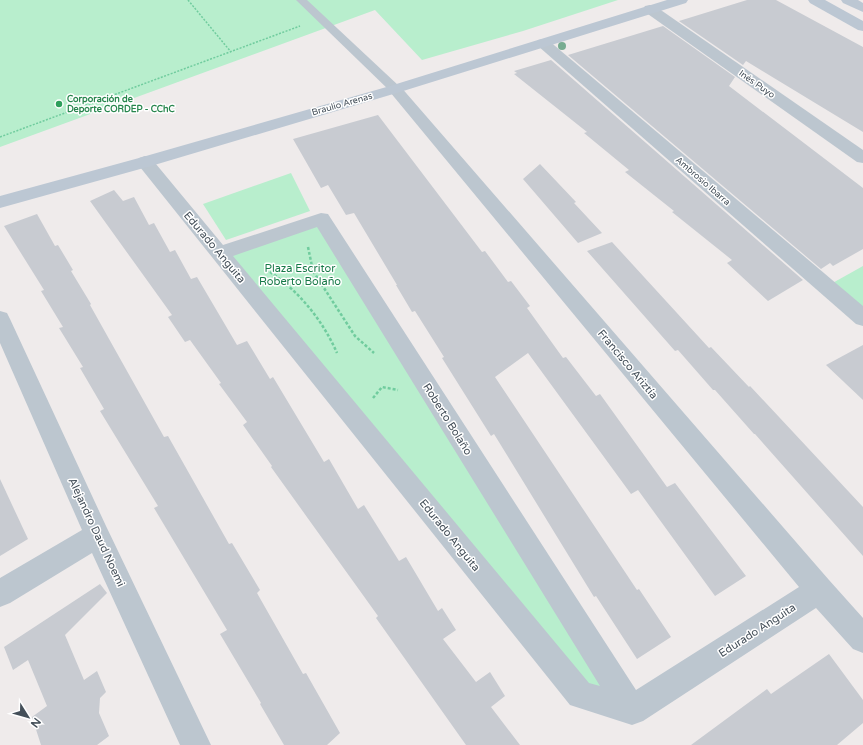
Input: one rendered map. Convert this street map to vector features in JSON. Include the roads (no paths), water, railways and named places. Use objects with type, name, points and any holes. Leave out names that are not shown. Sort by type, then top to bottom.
[{"type":"street","name":"Braulio Arenas","points":[[0,202],[145,162],[395,88],[682,0]]},
{"type":"street","points":[[815,0],[863,27]]},
{"type":"street","points":[[848,0],[863,8]]},
{"type":"street","name":"Inés Puyo","points":[[650,9],[863,158]]},
{"type":"street","name":"Ambrosio Ibarra","points":[[544,43],[863,318]]},
{"type":"street","name":"Francisco Ariztía","points":[[395,88],[819,590],[863,638]]},
{"type":"street","name":"Edurado Anguita","points":[[145,162],[580,695],[632,710],[819,590]]},
{"type":"street","name":"Roberto Bolaño","points":[[220,253],[321,219],[632,710]]},
{"type":"street","name":"Alejandro Daud Noemi","points":[[0,319],[8,355],[97,535],[196,745]]},
{"type":"street","points":[[0,593],[97,535]]},
{"type":"lane","points":[[301,0],[395,88]]},
{"type":"place","name":"Corporación de Deporte CORDEP - CChC","points":[[59,104]]},
{"type":"park label","name":"Plaza Escritor Roberto Bolaño","points":[[300,274]]}]
